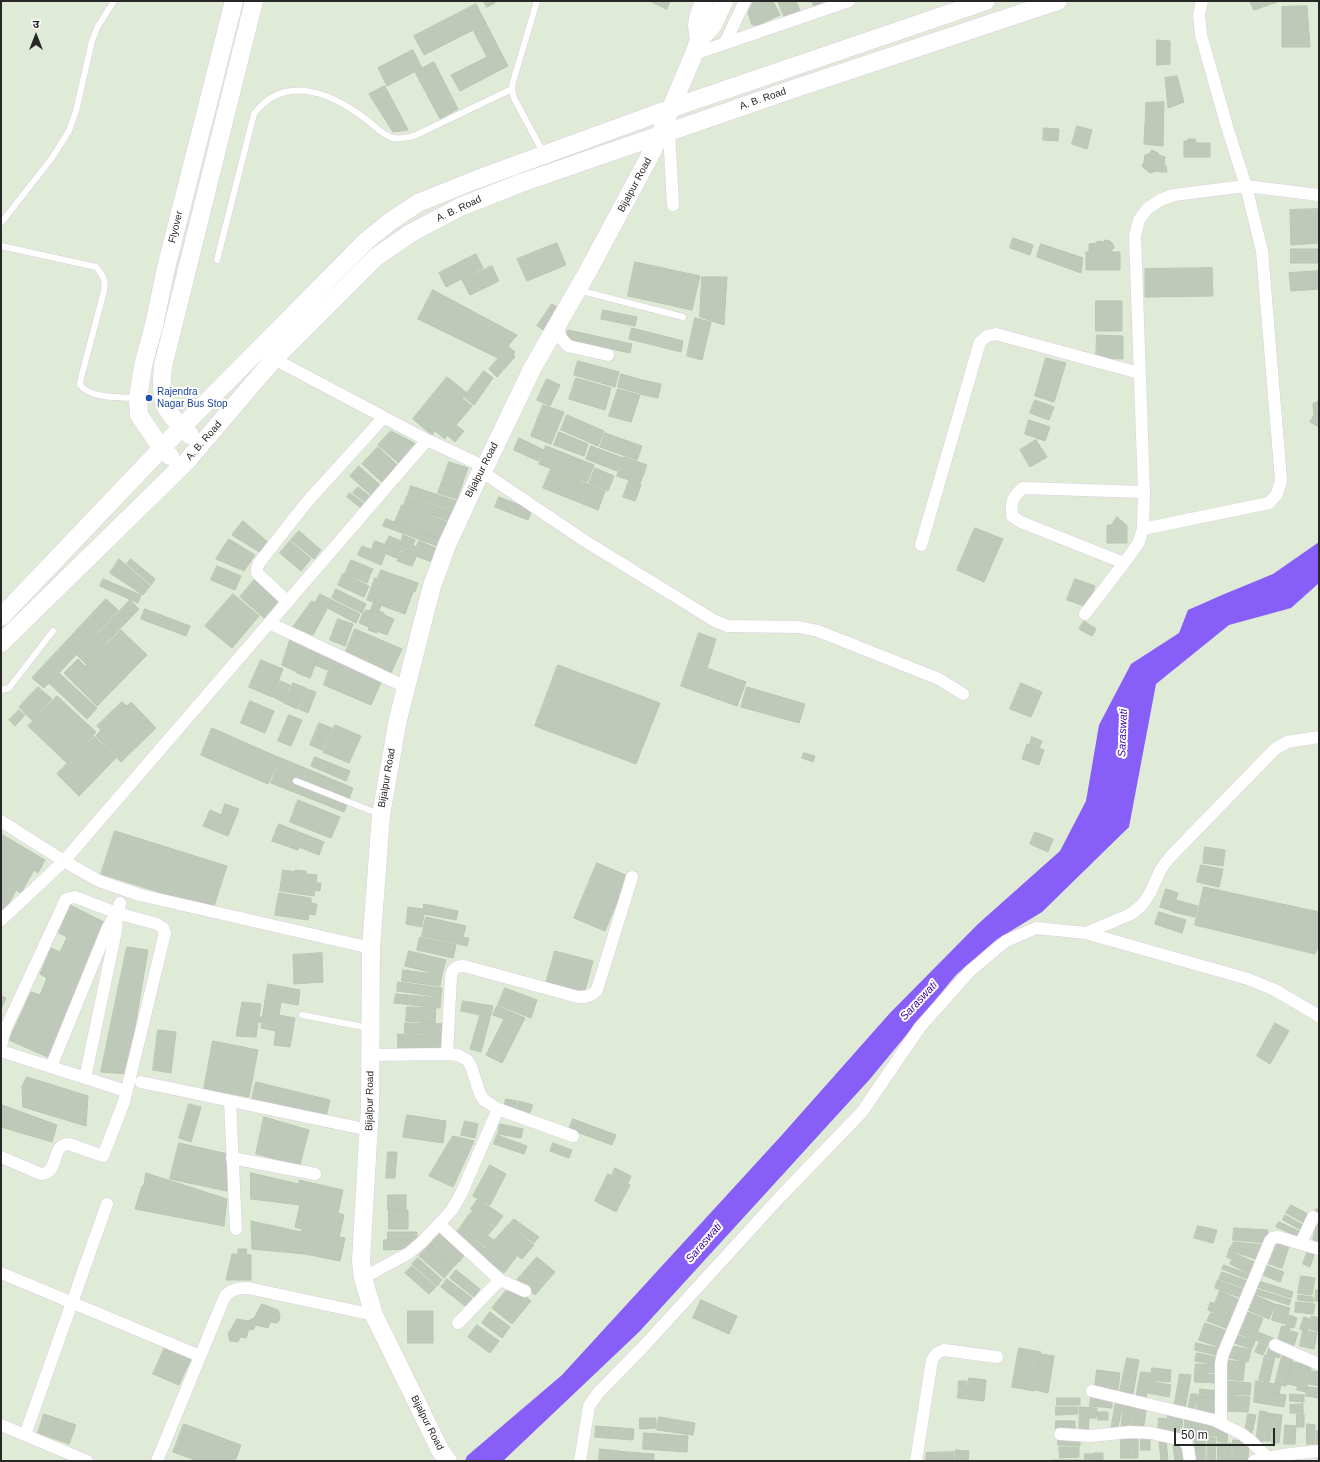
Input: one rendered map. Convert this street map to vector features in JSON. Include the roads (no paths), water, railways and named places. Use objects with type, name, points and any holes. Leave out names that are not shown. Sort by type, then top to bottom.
[{"type":"main road","name":"Flyover","points":[[182,466],[162,449],[139,415],[138,398],[143,366],[154,325],[166,268],[234,1]]},
{"type":"main road","points":[[201,444],[182,427],[166,408],[161,387],[163,366],[254,1]]},
{"type":"main road","points":[[696,47],[698,18],[704,1]]},
{"type":"main road","points":[[696,47],[713,25],[724,1]]},
{"type":"main road","name":"A. B. Road","points":[[162,449],[366,241],[391,221],[418,203],[475,180],[672,108],[986,1]]},
{"type":"main road","name":"A. B. Road","points":[[1,643],[182,466],[274,359],[376,257],[411,233],[460,207],[521,183],[807,84],[1058,1]]},
{"type":"main road","name":"Bijalpur Road","points":[[445,1460],[374,1315],[363,1278],[361,1260],[370,1130],[371,948],[381,815],[398,719],[432,586],[447,545],[533,367],[577,290],[654,148],[664,134],[672,108],[696,47]]},
{"type":"main road","points":[[1,617],[162,449]]},
{"type":"street","points":[[725,43],[745,1]]},
{"type":"street","points":[[696,47],[725,43],[849,1]]},
{"type":"street","points":[[1143,529],[1269,503],[1277,494],[1281,480],[1262,251],[1246,186],[1201,35],[1199,16],[1202,1]]},
{"type":"street","points":[[664,134],[673,205]]},
{"type":"street","points":[[1085,614],[1138,544],[1143,529],[1144,492],[1135,236],[1139,220],[1147,210],[1160,200],[1174,194],[1246,186],[1319,195]]},
{"type":"street","points":[[556,326],[561,338],[568,346],[608,355]]},
{"type":"street","points":[[921,545],[980,342],[987,336],[996,334],[1139,373]]},
{"type":"street","points":[[274,359],[483,469],[585,541],[715,621],[727,626],[799,626],[818,631],[939,679],[963,694]]},
{"type":"street","points":[[288,602],[262,579],[257,568],[259,563],[306,503],[384,417]]},
{"type":"street","points":[[1,920],[64,861],[427,440]]},
{"type":"street","points":[[1124,563],[1021,522],[1012,516],[1011,503],[1017,493],[1023,488],[1144,492]]},
{"type":"street","points":[[269,623],[406,687]]},
{"type":"street","points":[[1086,932],[1131,914],[1142,905],[1150,893],[1161,870],[1170,857],[1275,749],[1287,742],[1319,737]]},
{"type":"street","points":[[1,821],[64,861],[99,881],[120,900],[158,924],[163,928],[165,933],[124,1102],[103,1156],[69,1144],[64,1144],[59,1147],[51,1170],[46,1174],[41,1174],[1,1156]]},
{"type":"street","points":[[447,1054],[451,976],[453,970],[457,966],[464,966],[578,997],[592,995],[597,990],[632,877]]},
{"type":"street","points":[[1,1046],[5,1030],[66,899],[69,897],[120,900],[140,895],[371,948]]},
{"type":"street","points":[[51,1067],[120,900]]},
{"type":"street","points":[[85,1078],[116,931],[120,900]]},
{"type":"street","points":[[580,1461],[589,1406],[598,1393],[644,1346],[780,1197],[862,1112],[920,1027],[970,971],[1006,941],[1036,928],[1086,932],[1248,979],[1275,990],[1319,1016]]},
{"type":"street","points":[[1,1051],[126,1090]]},
{"type":"street","points":[[371,1054],[458,1055],[466,1060],[471,1066],[480,1094],[484,1100],[498,1109],[573,1136]]},
{"type":"street","points":[[141,1082],[370,1130]]},
{"type":"street","points":[[230,1101],[236,1229]]},
{"type":"street","points":[[363,1278],[410,1253],[439,1224],[457,1202],[498,1109]]},
{"type":"street","points":[[232,1158],[315,1174]]},
{"type":"street","points":[[24,1435],[107,1204]]},
{"type":"street","points":[[1301,1242],[1313,1217]]},
{"type":"street","points":[[439,1224],[500,1280],[525,1292]]},
{"type":"street","points":[[1221,1423],[1221,1363],[1223,1354],[1270,1241],[1273,1238],[1278,1237],[1301,1242],[1319,1249]]},
{"type":"street","points":[[1,1273],[200,1356]]},
{"type":"street","points":[[458,1323],[500,1280]]},
{"type":"street","points":[[157,1461],[225,1296],[236,1288],[248,1288],[374,1315]]},
{"type":"street","points":[[1275,1345],[1319,1364]]},
{"type":"street","points":[[916,1461],[932,1360],[937,1353],[944,1350],[997,1357]]},
{"type":"street","points":[[1092,1391],[1206,1418],[1221,1423],[1242,1434],[1252,1442],[1261,1459],[1285,1454],[1319,1451]]},
{"type":"street","points":[[1,1425],[87,1461]]},
{"type":"street","points":[[1060,1434],[1090,1436],[1130,1432],[1151,1433],[1182,1440],[1186,1443],[1190,1461]]},
{"type":"lane","points":[[1,223],[52,158],[69,131],[76,111],[92,41],[98,26],[114,1]]},
{"type":"lane","points":[[537,1],[512,89],[514,98],[544,155]]},
{"type":"lane","points":[[217,260],[254,114],[262,103],[276,95],[290,91],[308,91],[325,95],[363,116],[384,135],[402,139],[414,136],[512,89]]},
{"type":"lane","points":[[1,246],[96,267],[102,274],[105,283],[104,291],[80,378],[80,385],[84,390],[92,394],[138,398]]},
{"type":"lane","points":[[577,290],[684,317]]},
{"type":"lane","points":[[1,690],[9,688],[53,631]]},
{"type":"lane","points":[[296,780],[381,815]]},
{"type":"lane","points":[[302,1015],[371,1028]]},
{"type":"water","name":"Saraswati","points":[[1319,542],[1319,583],[1291,608],[1229,625],[1156,684],[1129,827],[1042,912],[996,940],[956,975],[870,1079],[639,1332],[503,1461],[465,1461],[467,1456],[562,1375],[781,1136],[890,1013],[978,924],[1060,851],[1086,801],[1099,725],[1131,664],[1179,633],[1188,610],[1273,574]]},
{"type":"place","name":"Rajendra Nagar Bus Stop","points":[[149,398]]}]
